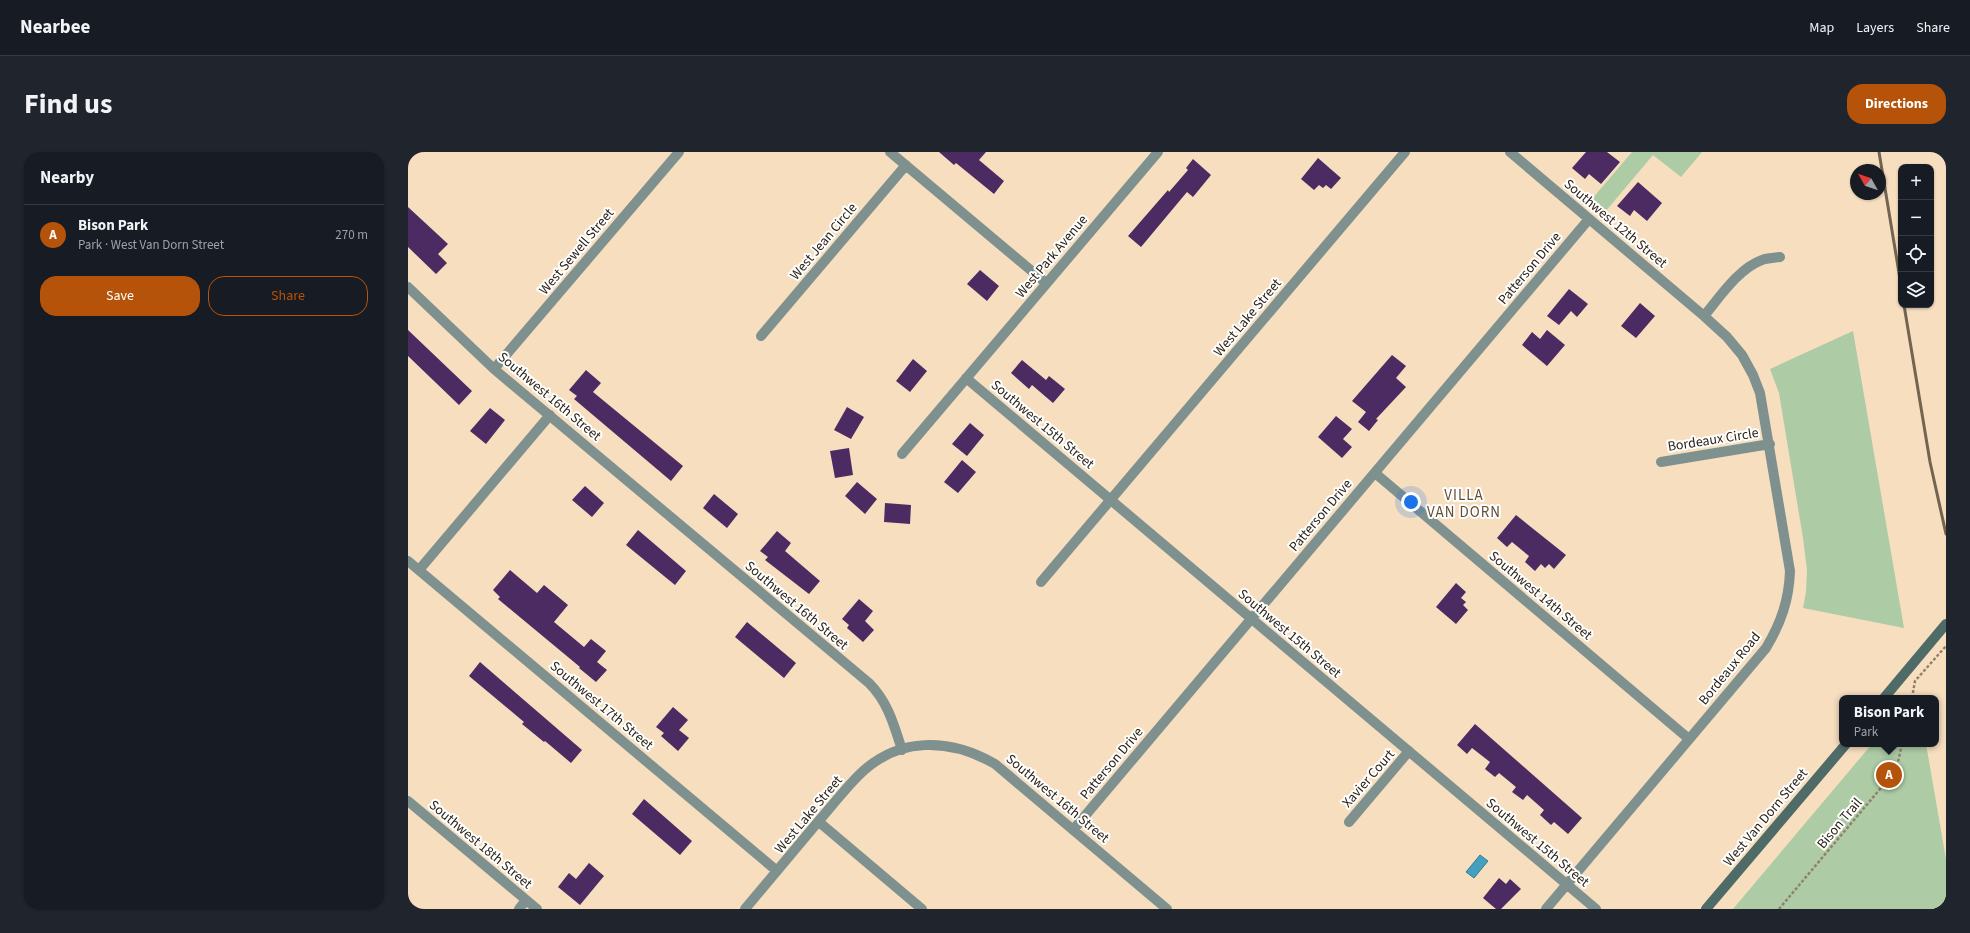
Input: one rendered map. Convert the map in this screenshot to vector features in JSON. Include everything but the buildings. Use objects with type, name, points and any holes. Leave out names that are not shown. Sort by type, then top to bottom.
[{"type":"main road","points":[[1887,695],[1946,624]]},
{"type":"main road","name":"West Van Dorn Street","points":[[1706,909],[1843,747]]},
{"type":"street","name":"West Sewell Street","points":[[494,369],[679,152]]},
{"type":"street","points":[[890,152],[1046,284]]},
{"type":"street","name":"West Park Avenue","points":[[902,454],[1158,152]]},
{"type":"street","name":"West Lake Street","points":[[1041,582],[1405,152]]},
{"type":"street","name":"Southwest 12th Street","points":[[1510,152],[1704,316]]},
{"type":"street","name":"West Jean Circle","points":[[761,336],[906,165]]},
{"type":"street","name":"Patterson Drive","points":[[1073,830],[1589,219]]},
{"type":"street","points":[[1704,316],[1730,284],[1746,270],[1762,260],[1780,257]]},
{"type":"street","name":"Southwest 16th Street","points":[[408,287],[494,369],[869,683],[877,692],[889,711],[902,750],[926,745],[944,745],[962,748],[979,755],[1006,772],[1167,909]]},
{"type":"street","name":"Bordeaux Road","points":[[1546,909],[1766,648],[1776,631],[1784,612],[1789,591],[1790,571],[1763,405],[1753,375],[1742,355],[1727,336],[1704,316]]},
{"type":"street","name":"Southwest 15th Street","points":[[966,378],[1596,909]]},
{"type":"street","points":[[419,570],[550,415]]},
{"type":"street","name":"Bordeaux Circle","points":[[1661,462],[1770,444]]},
{"type":"street","name":"Southwest 14th Street","points":[[1375,472],[1689,739]]},
{"type":"street","name":"Southwest 17th Street","points":[[408,561],[777,871]]},
{"type":"street","name":"West Lake Street","points":[[745,909],[859,775],[884,757],[902,750]]},
{"type":"street","name":"Xavier Court","points":[[1348,822],[1409,751]]},
{"type":"street","name":"Southwest 18th Street","points":[[408,801],[537,909]]},
{"type":"street","points":[[819,822],[922,909]]},
{"type":"street","points":[[519,909],[526,900]]},
{"type":"path","points":[[1913,695],[1915,681],[1946,646]]},
{"type":"path","name":"Bison Trail","points":[[1779,909],[1891,776],[1898,762],[1901,747]]},
{"type":"green space","points":[[1632,152],[1702,152],[1681,177],[1653,155],[1605,212],[1591,200]]},
{"type":"green space","points":[[1853,331],[1904,628],[1803,608],[1806,592],[1807,570],[1803,538],[1779,393],[1770,369]]},
{"type":"green space","points":[[1869,747],[1927,747],[1946,859],[1946,909],[1733,909]]},
{"type":"water","points":[[1480,855],[1488,861],[1474,878],[1466,872]]},
{"type":"railway","points":[[1879,152],[1899,272]]},
{"type":"railway","points":[[1904,308],[1930,462],[1946,534]]},
{"type":"place","name":"Bison Park","points":[[1889,775]]},
{"type":"district","name":"VILLA VAN DORN","points":[[1464,504]]}]
